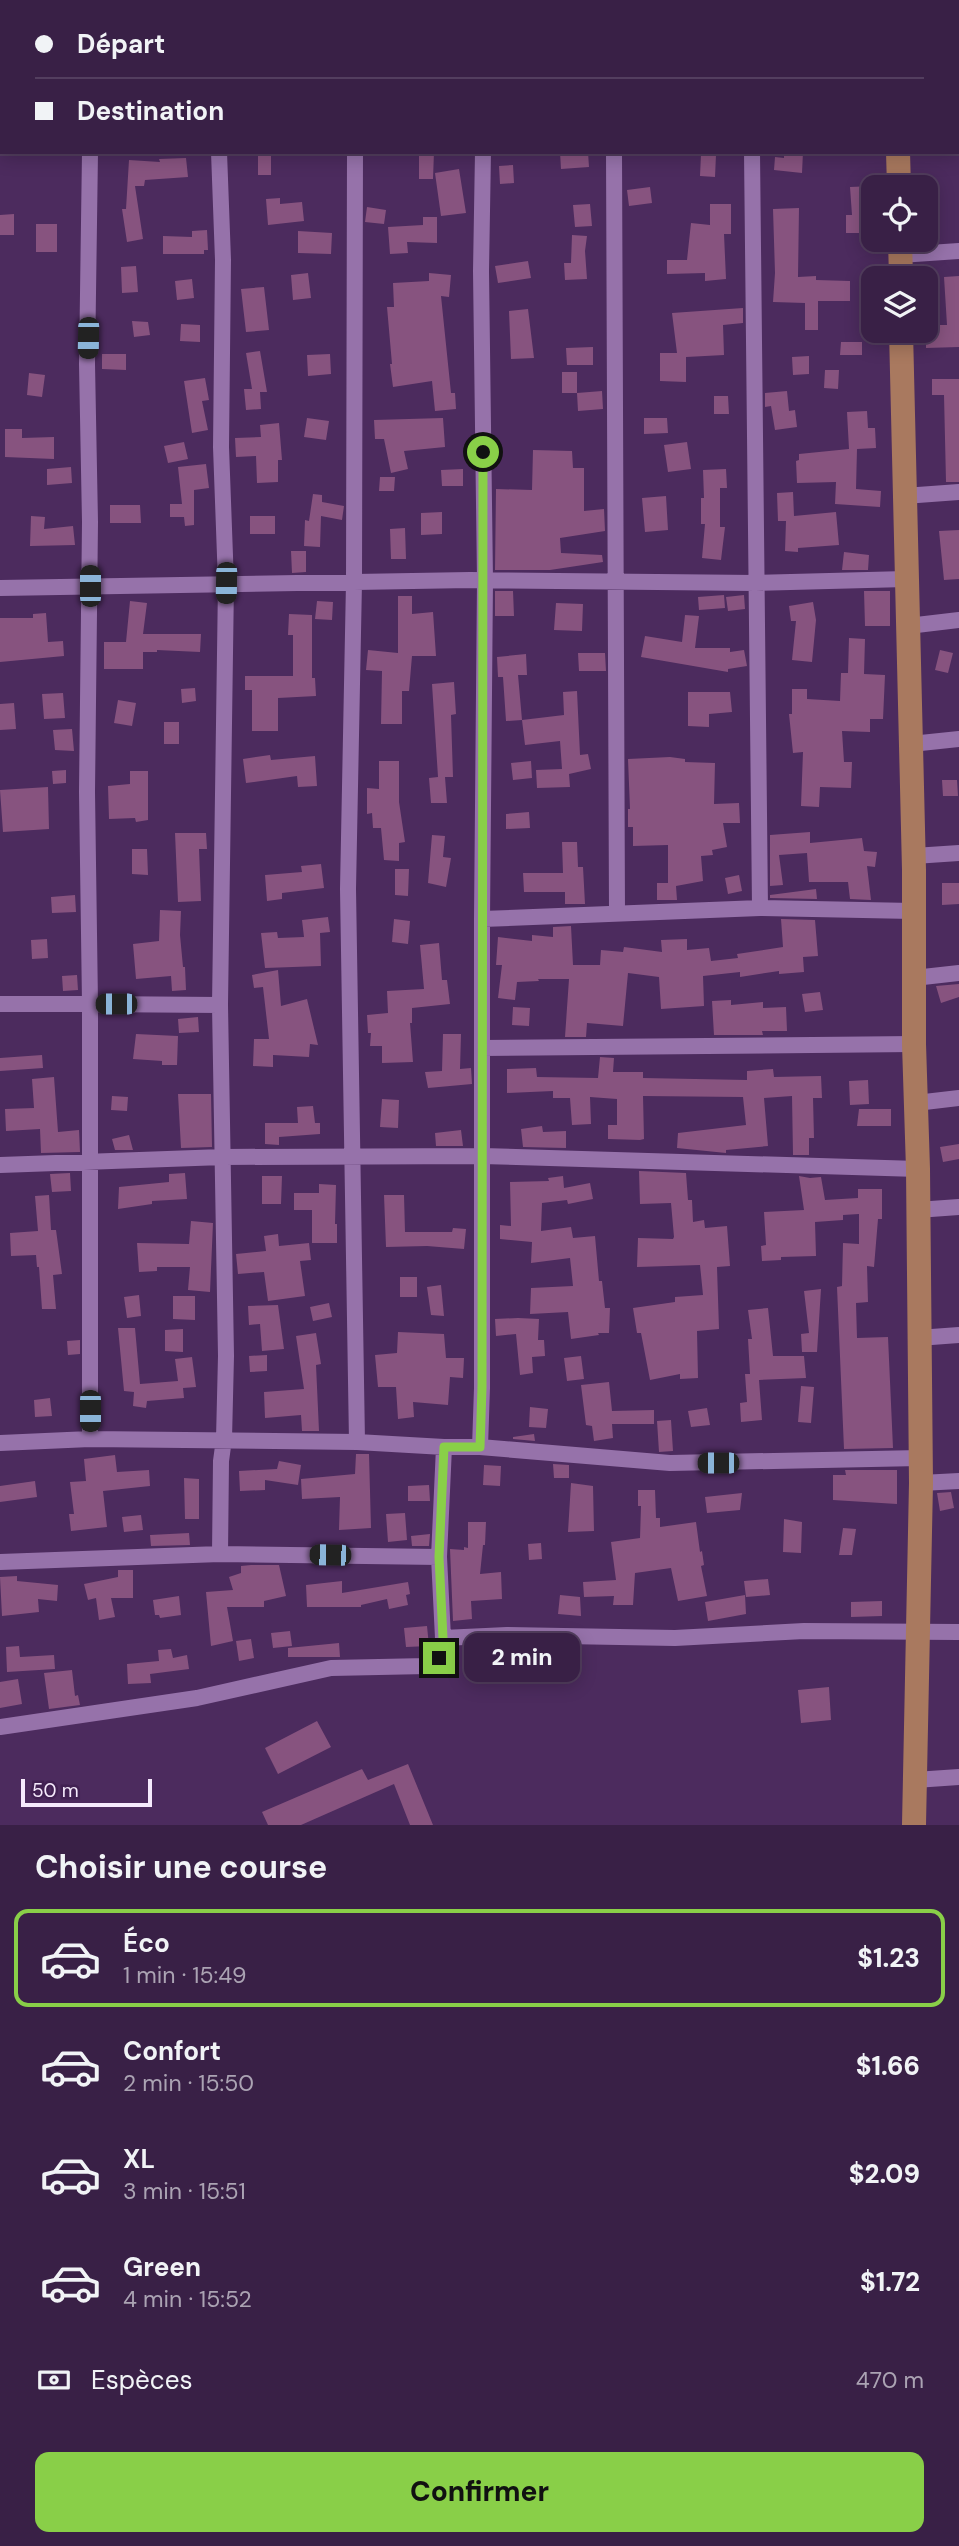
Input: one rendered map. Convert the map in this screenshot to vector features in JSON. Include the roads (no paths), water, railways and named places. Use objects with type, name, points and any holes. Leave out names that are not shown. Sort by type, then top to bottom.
[{"type":"main road","points":[[898,154],[899,175]]},
{"type":"main road","points":[[901,343],[914,856],[921,1483],[914,1825]]},
{"type":"street","points":[[90,154],[87,364],[90,586],[90,1439]]},
{"type":"street","points":[[219,154],[223,260],[221,447],[226,583],[220,1005],[226,1356],[224,1439],[220,1461],[220,1554]]},
{"type":"street","points":[[355,154],[354,582],[348,889],[357,1442]]},
{"type":"street","points":[[480,1447],[485,580],[481,271],[483,154]]},
{"type":"street","points":[[614,154],[617,913]]},
{"type":"street","points":[[752,154],[760,908]]},
{"type":"street","points":[[900,258],[959,251]]},
{"type":"street","points":[[904,496],[959,492]]},
{"type":"street","points":[[0,588],[485,580],[756,583],[906,579]]},
{"type":"street","points":[[908,626],[959,620]]},
{"type":"street","points":[[911,744],[959,739]]},
{"type":"street","points":[[914,856],[959,853]]},
{"type":"street","points":[[482,919],[760,908],[913,911]]},
{"type":"street","points":[[914,978],[959,973]]},
{"type":"street","points":[[0,1004],[220,1005]]},
{"type":"street","points":[[482,1048],[914,1044]]},
{"type":"street","points":[[916,1103],[959,1098]]},
{"type":"street","points":[[0,1165],[223,1157],[482,1156],[918,1169]]},
{"type":"street","points":[[917,1210],[959,1208]]},
{"type":"street","points":[[918,1338],[959,1335]]},
{"type":"street","points":[[0,1443],[90,1439],[357,1442],[480,1447],[670,1464],[920,1458]]},
{"type":"street","points":[[0,1727],[129,1710],[331,1668],[427,1666],[439,1658],[443,1638],[439,1557],[444,1447]]},
{"type":"street","points":[[921,1483],[959,1481]]},
{"type":"street","points":[[0,1562],[220,1554],[439,1557]]},
{"type":"street","points":[[443,1638],[507,1635],[675,1638],[804,1631],[959,1632]]},
{"type":"street","points":[[915,1780],[959,1777]]}]
